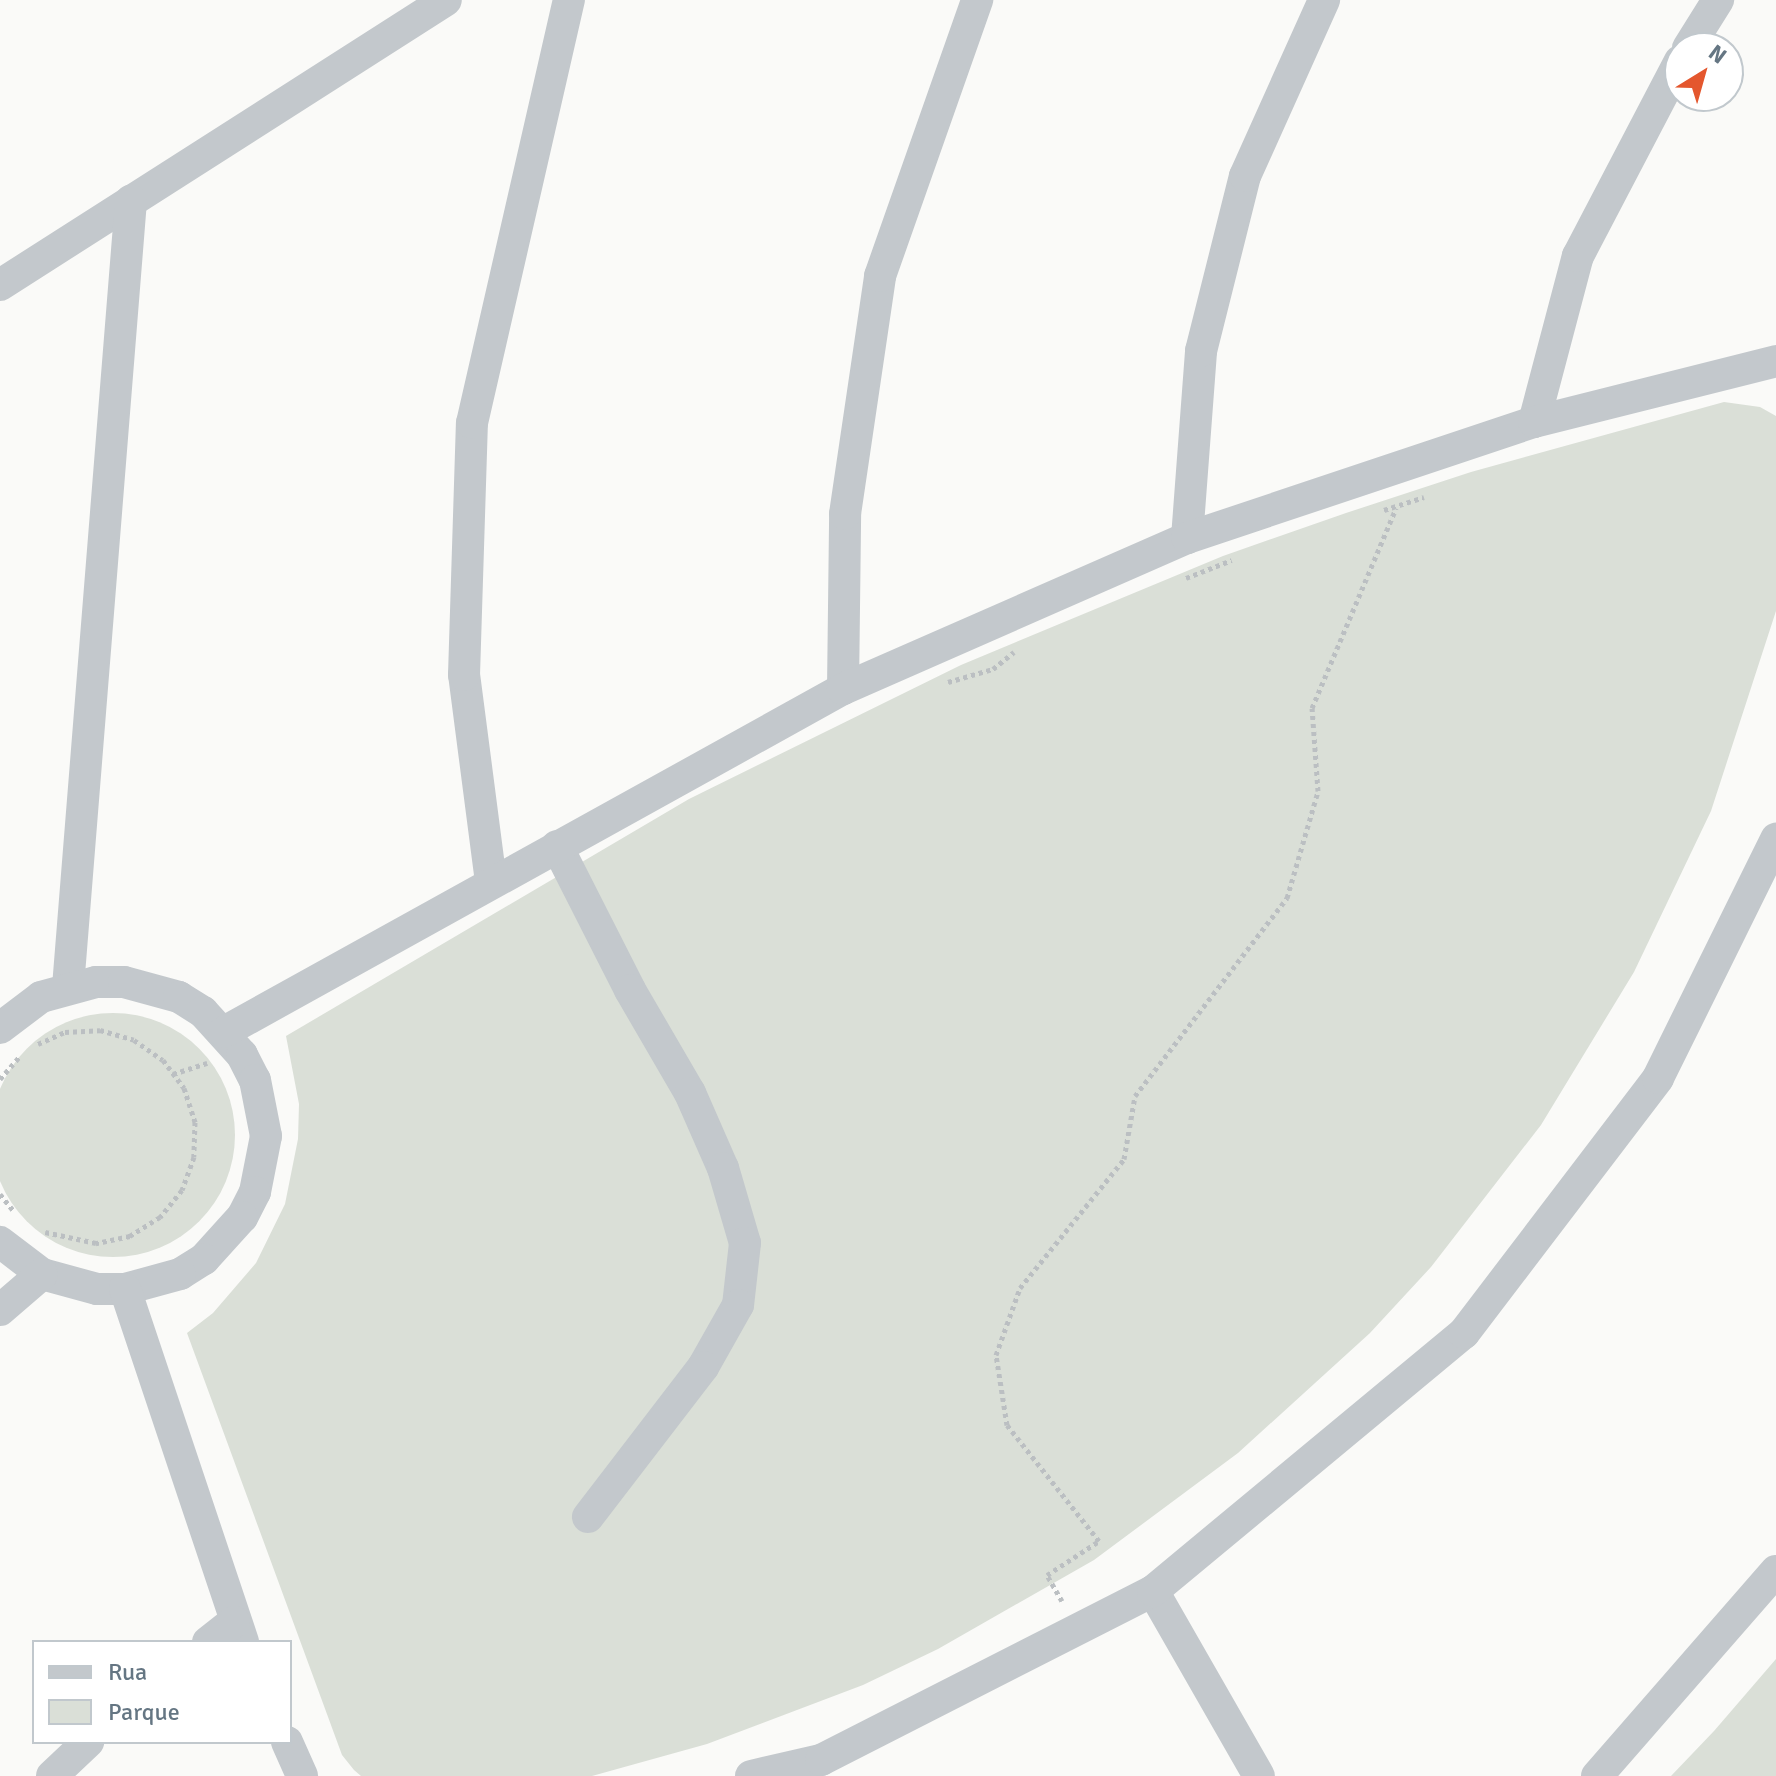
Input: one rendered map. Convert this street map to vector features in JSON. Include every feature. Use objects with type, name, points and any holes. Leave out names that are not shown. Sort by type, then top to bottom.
[{"type":"street","points":[[0,285],[446,0]]},
{"type":"street","points":[[491,882],[464,675],[472,423],[569,0]]},
{"type":"street","points":[[843,689],[845,514],[880,276],[977,0]]},
{"type":"street","points":[[1187,538],[1201,351],[1245,176],[1324,0]]},
{"type":"street","points":[[1698,32],[1718,0]]},
{"type":"street","points":[[1534,422],[1578,256],[1664,92]]},
{"type":"street","points":[[68,987],[131,201]]},
{"type":"street","points":[[232,1042],[491,882],[843,689],[1187,538],[1534,422],[1776,361]]},
{"type":"street","points":[[751,1776],[821,1760],[1153,1591],[1464,1333],[1658,1078],[1776,839]]},
{"type":"street","points":[[557,846],[630,990],[690,1093],[723,1168],[745,1243],[738,1305],[703,1367],[588,1517]]},
{"type":"street","points":[[0,1028],[17,1012],[68,987],[110,982],[152,987],[191,1005],[232,1042],[263,1107],[266,1136],[255,1192],[225,1240],[204,1259],[153,1284],[125,1289],[97,1289],[42,1274],[0,1242]]},
{"type":"street","points":[[0,1310],[42,1274]]},
{"type":"street","points":[[125,1289],[239,1632],[214,1640]]},
{"type":"street","points":[[1597,1776],[1776,1571]]},
{"type":"street","points":[[1153,1591],[1259,1776]]},
{"type":"street","points":[[52,1776],[86,1744]]},
{"type":"street","points":[[288,1744],[302,1776]]},
{"type":"path","points":[[1382,511],[1438,492]]},
{"type":"path","points":[[1077,1629],[1047,1575],[1099,1541],[1007,1425],[996,1355],[1020,1288],[1124,1159],[1135,1096],[1287,898],[1318,791],[1312,708],[1397,507]]},
{"type":"path","points":[[1169,582],[1216,570],[1240,556]]},
{"type":"path","points":[[936,685],[993,669],[1024,643]]},
{"type":"path","points":[[33,1046],[65,1032],[100,1030],[134,1040],[163,1060],[184,1088],[195,1122],[194,1157],[182,1190],[160,1217],[130,1236],[96,1243],[60,1240],[39,1229]]},
{"type":"path","points":[[173,1074],[232,1042]]},
{"type":"path","points":[[0,1079],[24,1053]]},
{"type":"path","points":[[1,1199],[20,1216]]},
{"type":"green space","points":[[1724,402],[1760,407],[1776,416],[1776,611],[1711,811],[1634,972],[1541,1125],[1431,1267],[1370,1333],[1238,1453],[1094,1560],[938,1649],[863,1685],[707,1744],[592,1776],[361,1776],[354,1770],[342,1755],[187,1333],[213,1313],[256,1263],[285,1204],[298,1139],[299,1104],[286,1036],[689,799],[961,665],[1223,556],[1346,513],[1471,472]]},
{"type":"green space","points":[[89,1015],[137,1015],[181,1033],[215,1067],[233,1111],[233,1159],[215,1203],[181,1237],[137,1255],[89,1255],[45,1237],[11,1203],[-1,1179],[-1,1091],[11,1067],[45,1033]]},
{"type":"green space","points":[[1776,1659],[1776,1776],[1671,1776],[1714,1731]]}]
